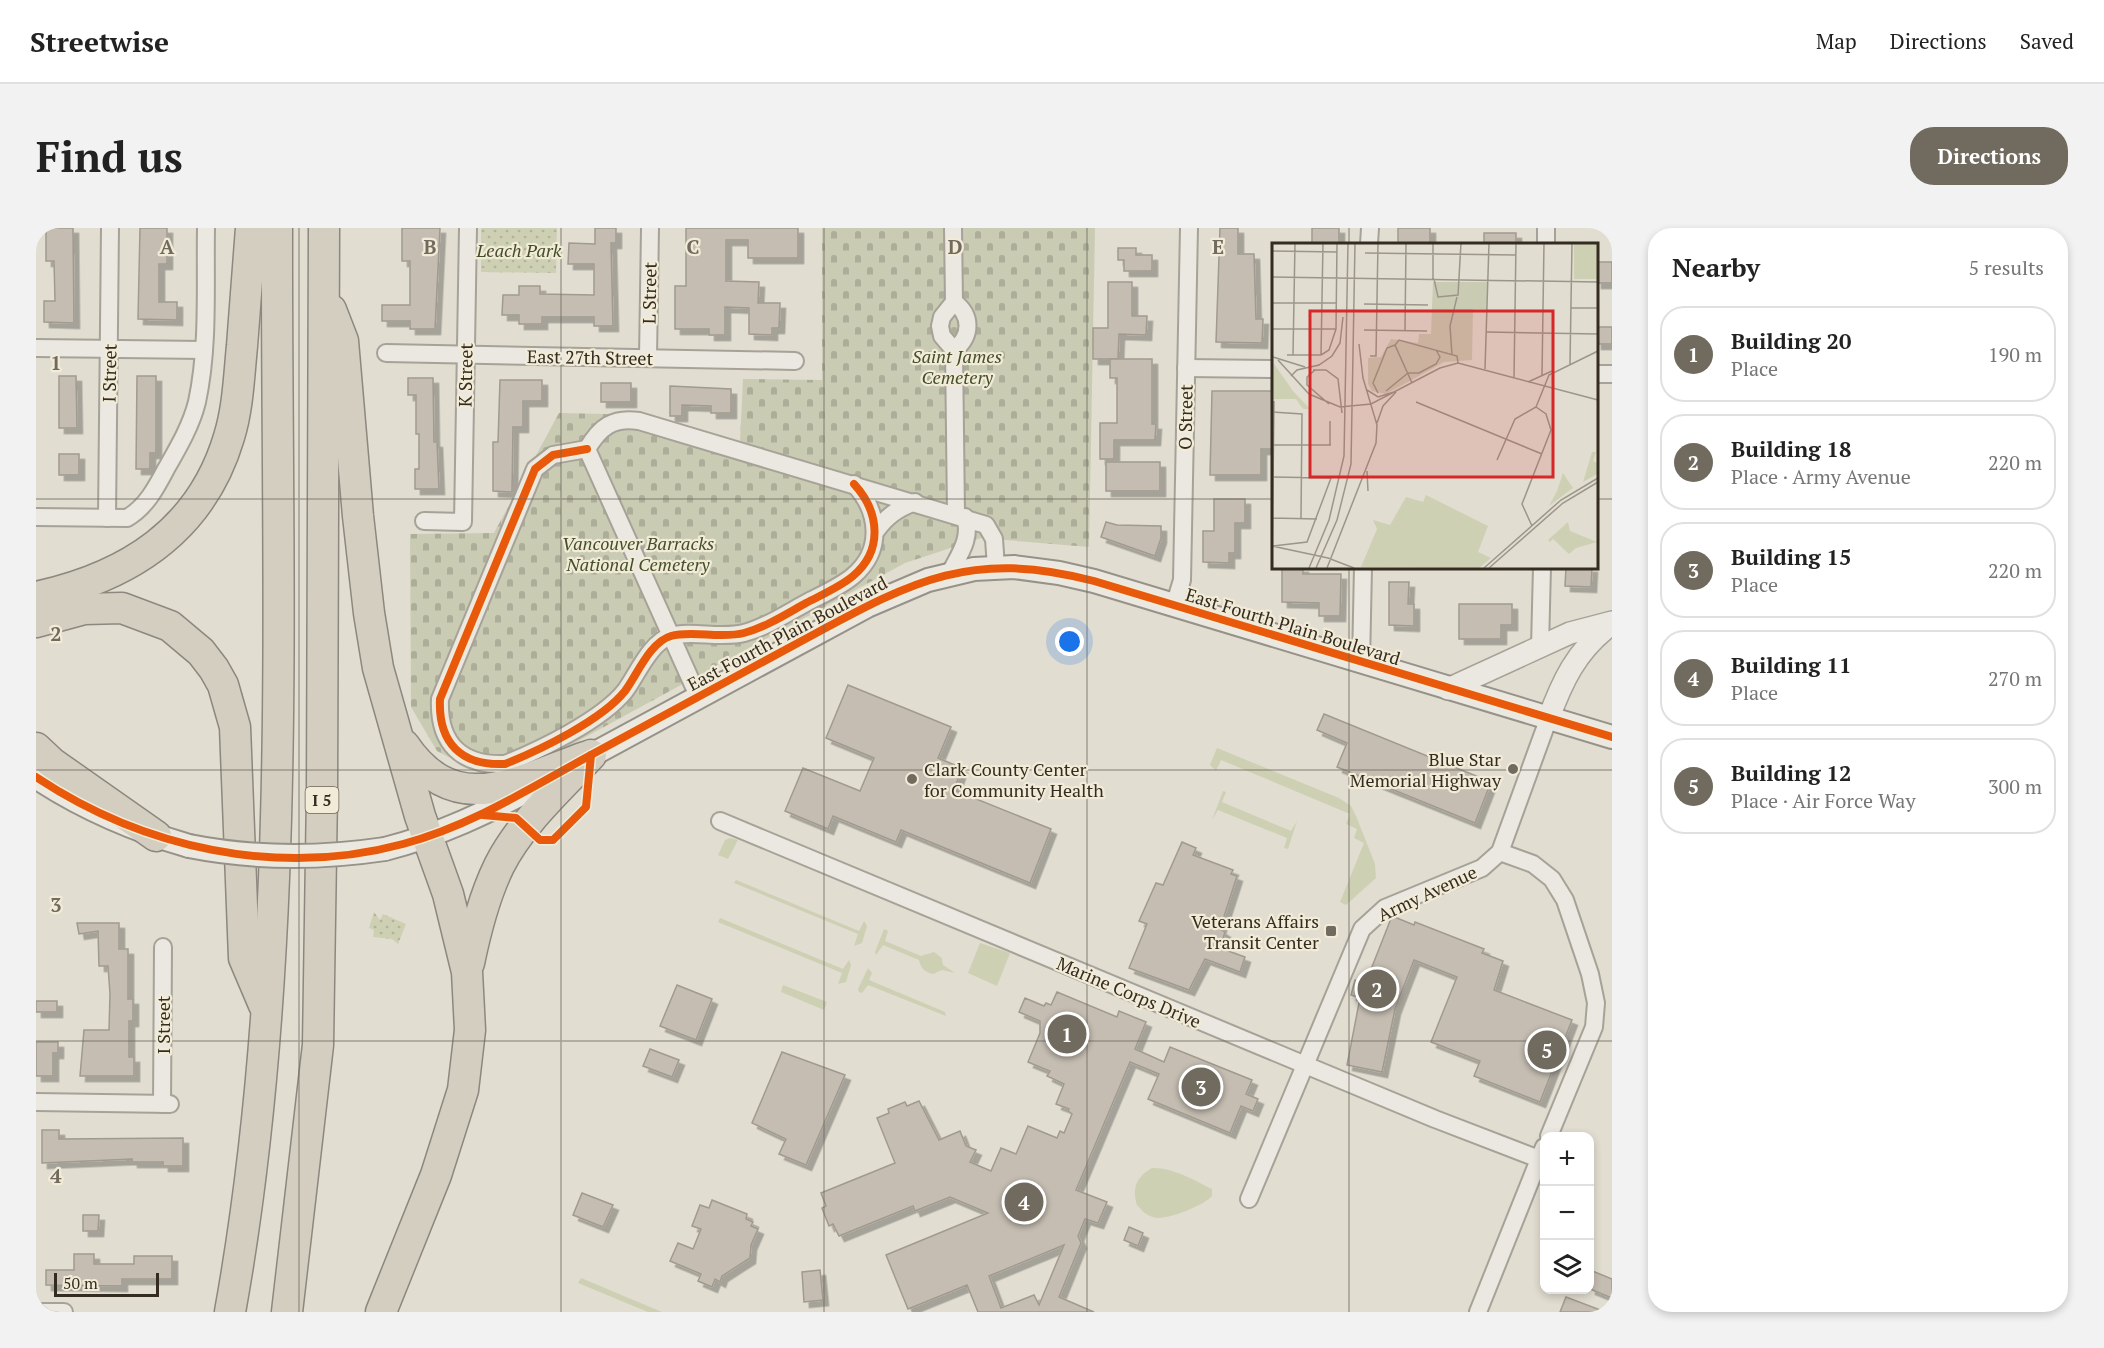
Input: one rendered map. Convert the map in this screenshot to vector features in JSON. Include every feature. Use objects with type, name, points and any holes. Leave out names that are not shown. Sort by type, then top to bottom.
[{"type":"highway","points":[[36,621],[47,599],[125,568],[154,548],[200,499],[229,437],[238,394],[251,228]]},
{"type":"highway","points":[[230,1312],[261,1095],[265,1008],[271,954],[279,674],[277,228]]},
{"type":"highway","name":"I 5","points":[[287,1312],[318,1045],[322,793],[324,228]]},
{"type":"highway","points":[[322,287],[343,341],[348,424],[369,613],[378,668],[428,836],[448,894],[467,972],[470,1030],[463,1090],[415,1228],[381,1312]]},
{"type":"highway","points":[[36,632],[47,599]]},
{"type":"highway","points":[[47,599],[122,608],[170,626],[201,652],[223,685],[235,727],[243,958],[265,1008]]},
{"type":"highway","points":[[399,737],[414,761],[440,782],[474,789],[499,788],[591,755]]},
{"type":"highway","points":[[36,748],[52,764],[156,836]]},
{"type":"highway","points":[[467,972],[478,919],[499,865],[548,801],[591,755]]},
{"type":"highway","points":[[406,1312],[402,1294],[415,1228]]},
{"type":"main road","name":"East Fourth Plain Boulevard","points":[[36,777],[89,809],[156,836],[189,846],[262,857],[330,856],[385,849],[428,836],[483,815],[876,601],[918,583],[950,573],[996,567],[1059,573],[1548,720],[1612,737]]},
{"type":"street","name":"I Street","points":[[107,518],[110,228]]},
{"type":"street","points":[[36,517],[127,518],[139,511],[158,483],[185,436],[196,403],[204,350],[207,228]]},
{"type":"street","name":"K Street","points":[[424,521],[463,522],[468,228]]},
{"type":"street","name":"L Street","points":[[648,358],[650,228]]},
{"type":"street","points":[[950,573],[966,542],[960,516],[954,350],[947,344],[940,326],[942,317],[954,302],[953,228]]},
{"type":"street","name":"O Street","points":[[1173,606],[1182,580],[1189,228]]},
{"type":"street","points":[[954,302],[965,314],[968,330],[961,345],[954,350]]},
{"type":"street","points":[[36,348],[204,350]]},
{"type":"street","name":"East 27th Street","points":[[386,353],[795,361]]},
{"type":"street","points":[[1186,368],[1272,369]]},
{"type":"street","points":[[854,484],[866,497],[873,514],[876,531],[873,548],[865,564],[852,577],[768,625],[744,633],[720,637],[670,636],[654,650],[626,690],[602,714],[505,764],[487,765],[469,760],[454,749],[444,734],[439,717],[440,699],[535,469],[553,455],[587,449],[603,427],[626,419],[854,484],[960,516],[989,528],[995,545],[996,567]]},
{"type":"street","points":[[587,449],[698,696]]},
{"type":"street","points":[[876,531],[886,518],[899,508],[915,502]]},
{"type":"street","points":[[1361,663],[1363,568]]},
{"type":"street","points":[[1540,647],[1542,568]]},
{"type":"street","points":[[1448,689],[1570,633],[1612,623]]},
{"type":"street","points":[[1551,1132],[1594,1027],[1596,1004],[1590,974],[1565,900],[1552,879],[1533,864],[1500,852],[1548,720],[1571,666],[1591,641],[1612,623]]},
{"type":"street","name":"Marine Corps Drive","points":[[720,821],[1305,1065],[1540,1152]]},
{"type":"street","name":"Army Avenue","points":[[1249,1199],[1357,940],[1369,921],[1385,908],[1482,868],[1500,852]]},
{"type":"street","name":"I Street","points":[[36,1102],[166,1104],[163,947]]},
{"type":"street","points":[[1478,1312],[1540,1158]]},
{"type":"street","points":[[36,1312],[64,1312]]},
{"type":"green space","name":"Leach Park","points":[[481,228],[557,228],[556,273],[481,272]]},
{"type":"green space","points":[[822,228],[1095,228],[1089,547],[981,538],[905,563],[525,770],[478,772],[437,751],[411,707],[410,534],[494,533],[559,413],[649,415],[740,443],[743,379],[822,380]]},
{"type":"green space","points":[[1217,748],[1339,798],[1351,806],[1375,864],[1376,878],[1346,905],[1340,902],[1364,843],[1354,838],[1357,829],[1346,824],[1350,814],[1221,760],[1216,771],[1210,765]]},
{"type":"green space","points":[[1223,791],[1226,792],[1222,802],[1291,831],[1297,821],[1288,849],[1284,848],[1287,838],[1218,810],[1212,820]]},
{"type":"green space","points":[[730,838],[738,840],[728,859],[718,855],[725,840]]},
{"type":"green space","points":[[736,880],[859,931],[864,921],[867,926],[862,943],[854,946],[858,934],[734,883]]},
{"type":"green space","points":[[374,912],[380,920],[383,914],[406,924],[398,944],[392,939],[373,937],[374,930],[369,928]]},
{"type":"green space","points":[[720,918],[843,969],[849,960],[851,965],[846,982],[838,984],[842,973],[718,922]]},
{"type":"green space","points":[[884,929],[888,931],[885,941],[921,956],[934,952],[942,958],[943,965],[955,973],[942,970],[930,973],[922,968],[919,960],[883,945],[876,955],[875,952]]},
{"type":"green space","points":[[980,943],[1010,953],[997,986],[968,973]]},
{"type":"green space","points":[[868,968],[872,973],[869,980],[945,1012],[946,1016],[868,985],[862,993],[859,992],[858,989]]},
{"type":"green space","points":[[783,985],[827,1002],[824,1010],[781,992]]},
{"type":"green space","points":[[1152,1168],[1160,1168],[1190,1178],[1212,1189],[1212,1196],[1202,1204],[1178,1214],[1158,1218],[1149,1215],[1137,1205],[1135,1188],[1142,1175]]},
{"type":"green space","points":[[581,1278],[662,1312],[648,1312],[578,1283]]},
{"type":"building","points":[[46,228],[73,228],[74,323],[44,322],[44,301],[55,301],[54,261],[46,261]]},
{"type":"building","points":[[140,228],[167,228],[167,264],[159,264],[159,302],[177,302],[177,320],[138,319]]},
{"type":"building","points":[[402,228],[440,228],[435,329],[410,329],[410,321],[382,321],[382,305],[410,305],[410,261],[402,261]]},
{"type":"building","points":[[595,228],[616,228],[616,243],[611,243],[613,326],[594,326],[594,317],[542,317],[542,324],[519,324],[519,315],[502,315],[503,295],[519,295],[519,286],[540,286],[540,294],[594,295],[594,264],[568,264],[569,243],[595,244]]},
{"type":"building","points":[[686,228],[798,228],[798,258],[748,258],[748,240],[726,240],[726,281],[759,282],[758,303],[780,303],[779,328],[772,328],[772,335],[749,334],[749,308],[725,307],[725,335],[709,335],[709,329],[675,329],[675,286],[686,286]]},
{"type":"building","points":[[1220,228],[1238,228],[1238,254],[1254,254],[1256,319],[1263,319],[1262,343],[1216,342]]},
{"type":"building","points":[[1312,228],[1339,228],[1339,243],[1312,243]]},
{"type":"building","points":[[1398,228],[1430,228],[1430,243],[1398,243]]},
{"type":"building","points":[[1484,233],[1516,233],[1516,243],[1484,243]]},
{"type":"building","points":[[1118,248],[1136,248],[1136,255],[1152,255],[1152,271],[1124,271],[1124,260],[1118,260]]},
{"type":"building","points":[[1597,262],[1612,262],[1612,283],[1597,283]]},
{"type":"building","points":[[1108,282],[1132,282],[1132,316],[1147,316],[1146,335],[1119,334],[1118,359],[1093,359],[1093,328],[1108,328]]},
{"type":"building","points":[[1597,327],[1612,327],[1612,344],[1597,344]]},
{"type":"building","points":[[1110,359],[1152,359],[1152,424],[1156,424],[1155,440],[1114,440],[1114,459],[1100,459],[1100,423],[1117,423],[1117,378],[1110,378]]},
{"type":"building","points":[[59,376],[76,376],[77,428],[59,428]]},
{"type":"building","points":[[137,376],[156,376],[156,453],[150,453],[150,469],[136,469]]},
{"type":"building","points":[[408,378],[433,378],[434,442],[437,442],[439,489],[415,489],[415,469],[419,469],[419,434],[416,434],[416,395],[408,395]]},
{"type":"building","points":[[500,380],[542,380],[542,401],[523,401],[523,427],[513,427],[512,492],[493,491],[493,442],[498,442]]},
{"type":"building","points":[[601,383],[631,383],[631,402],[601,402]]},
{"type":"building","points":[[670,386],[731,389],[731,413],[711,413],[711,406],[682,405],[682,416],[670,416]]},
{"type":"building","points":[[1212,391],[1272,391],[1272,449],[1261,449],[1261,475],[1210,475]]},
{"type":"building","points":[[59,454],[79,454],[79,475],[59,475]]},
{"type":"building","points":[[1106,462],[1160,462],[1160,491],[1106,491]]},
{"type":"building","points":[[1214,499],[1245,499],[1245,523],[1235,523],[1235,553],[1229,553],[1229,563],[1203,562],[1203,531],[1214,531]]},
{"type":"building","points":[[1106,522],[1117,525],[1161,526],[1161,538],[1155,556],[1101,537]]},
{"type":"building","points":[[1282,568],[1303,568],[1303,574],[1341,574],[1340,616],[1319,616],[1319,603],[1282,602]]},
{"type":"building","points":[[1566,568],[1592,568],[1591,587],[1565,586]]},
{"type":"building","points":[[1389,582],[1409,582],[1408,604],[1414,604],[1414,626],[1389,625]]},
{"type":"building","points":[[1459,604],[1512,604],[1512,625],[1501,625],[1501,639],[1459,639]]},
{"type":"building","name":"Clark County Center for Community Health","points":[[848,685],[951,727],[938,758],[962,768],[954,790],[1051,829],[1030,883],[901,830],[896,842],[833,816],[828,829],[785,811],[803,768],[860,791],[874,758],[826,738]]},
{"type":"building","points":[[1324,714],[1491,782],[1475,823],[1337,767],[1347,743],[1317,730]]},
{"type":"building","points":[[1182,842],[1196,848],[1193,855],[1233,870],[1231,874],[1237,876],[1220,929],[1225,932],[1220,948],[1245,957],[1240,972],[1205,959],[1189,990],[1129,968],[1147,924],[1139,921],[1156,883],[1163,885]]},
{"type":"building","points":[[1392,916],[1414,925],[1415,922],[1484,949],[1482,953],[1503,961],[1494,990],[1572,1020],[1540,1102],[1474,1076],[1480,1061],[1431,1042],[1457,977],[1414,960],[1395,1009],[1382,1072],[1347,1065],[1360,998],[1351,995],[1355,980],[1366,982]]},
{"type":"building","points":[[77,923],[119,923],[119,949],[128,949],[128,999],[133,999],[133,1021],[129,1021],[129,1057],[134,1057],[134,1076],[80,1076],[84,1030],[109,1030],[110,994],[108,966],[99,966],[98,931],[79,934]]},
{"type":"building","points":[[677,985],[712,999],[696,1040],[660,1026]]},
{"type":"building","points":[[1057,992],[1117,1017],[1119,1011],[1146,1022],[1135,1049],[1164,1062],[1170,1047],[1252,1080],[1246,1094],[1258,1099],[1253,1111],[1241,1106],[1230,1133],[1148,1099],[1159,1074],[1130,1062],[1076,1190],[1107,1202],[1098,1223],[1085,1219],[1078,1236],[1081,1243],[1059,1297],[1094,1312],[978,1312],[967,1285],[908,1309],[886,1255],[988,1213],[950,1197],[915,1211],[913,1206],[839,1236],[833,1224],[829,1226],[822,1208],[826,1206],[821,1193],[895,1163],[877,1118],[889,1113],[888,1109],[905,1102],[907,1106],[919,1101],[939,1140],[960,1131],[966,1146],[976,1150],[970,1162],[991,1171],[1001,1148],[1016,1154],[1028,1126],[1057,1138],[1060,1131],[1064,1133],[1072,1114],[1068,1111],[1069,1109],[1056,1104],[1064,1084],[1047,1076],[1050,1071],[1028,1062],[1040,1033],[1040,1021],[1019,1012],[1025,998],[1044,1006],[1046,1003],[1051,1005]],"holes":[[[1064,1245],[1039,1305],[1034,1295],[1001,1308],[989,1276]]]},
{"type":"building","points":[[36,1001],[57,1001],[57,1012],[36,1012]]},
{"type":"building","points":[[36,1042],[58,1042],[58,1053],[53,1053],[53,1076],[36,1076]]},
{"type":"building","points":[[650,1049],[679,1060],[672,1077],[643,1066]]},
{"type":"building","points":[[782,1052],[845,1075],[806,1165],[779,1154],[786,1139],[752,1123]]},
{"type":"building","points":[[42,1130],[59,1130],[59,1139],[183,1138],[183,1166],[163,1166],[163,1162],[132,1162],[132,1159],[42,1163]]},
{"type":"building","points":[[582,1193],[613,1205],[603,1227],[573,1215]]},
{"type":"building","points":[[712,1200],[747,1214],[746,1219],[753,1222],[751,1226],[758,1229],[751,1245],[750,1258],[722,1276],[720,1282],[715,1279],[712,1287],[698,1281],[701,1274],[670,1261],[678,1243],[693,1249],[701,1229],[692,1226],[700,1205],[709,1208]]},
{"type":"building","points":[[83,1215],[99,1215],[98,1231],[83,1231]]},
{"type":"building","points":[[1129,1227],[1143,1233],[1138,1246],[1124,1240]]},
{"type":"building","points":[[74,1254],[94,1254],[94,1264],[134,1264],[134,1256],[172,1256],[172,1279],[122,1279],[122,1286],[46,1285],[46,1270],[74,1270]]},
{"type":"building","points":[[820,1270],[823,1300],[804,1302],[802,1272]]},
{"type":"building","points":[[1594,1272],[1612,1279],[1612,1298],[1594,1291]]},
{"type":"building","points":[[1566,1297],[1603,1311],[1560,1312]]},
{"type":"cycle path","points":[[587,449],[553,455],[535,469],[440,699],[440,715],[448,739],[455,749],[476,761],[505,764],[535,751],[586,723],[615,702],[625,691],[650,652],[663,639],[679,634],[735,635],[744,633],[776,620],[848,580],[863,566],[874,543],[873,518],[869,506],[854,484]]},
{"type":"cycle path","points":[[36,777],[77,802],[121,822],[166,838],[212,850],[260,856],[308,858],[355,854],[403,844],[452,827],[499,806],[871,604],[938,578],[972,570],[1008,568],[1049,572],[1094,581],[1612,737]]},
{"type":"cycle path","points":[[483,815],[516,818],[540,840],[553,840],[586,807],[591,755]]},
{"type":"place","name":"Blue Star Memorial Highway","points":[[1513,769]]},
{"type":"place","name":"Clark County Center for Community Health","points":[[912,779]]},
{"type":"place","name":"Veterans Affairs Transit Center","points":[[1331,931]]},
{"type":"place","name":"Building 18","points":[[1377,989]]},
{"type":"place","name":"Building 20","points":[[1067,1034]]},
{"type":"place","name":"Building 12","points":[[1547,1050]]},
{"type":"place","name":"Building 15","points":[[1201,1087]]},
{"type":"place","name":"Building 11","points":[[1024,1202]]},
{"type":"park label","name":"Saint James Cemetery","points":[[957,366]]},
{"type":"park label","name":"Vancouver Barracks National Cemetery","points":[[638,553]]}]
